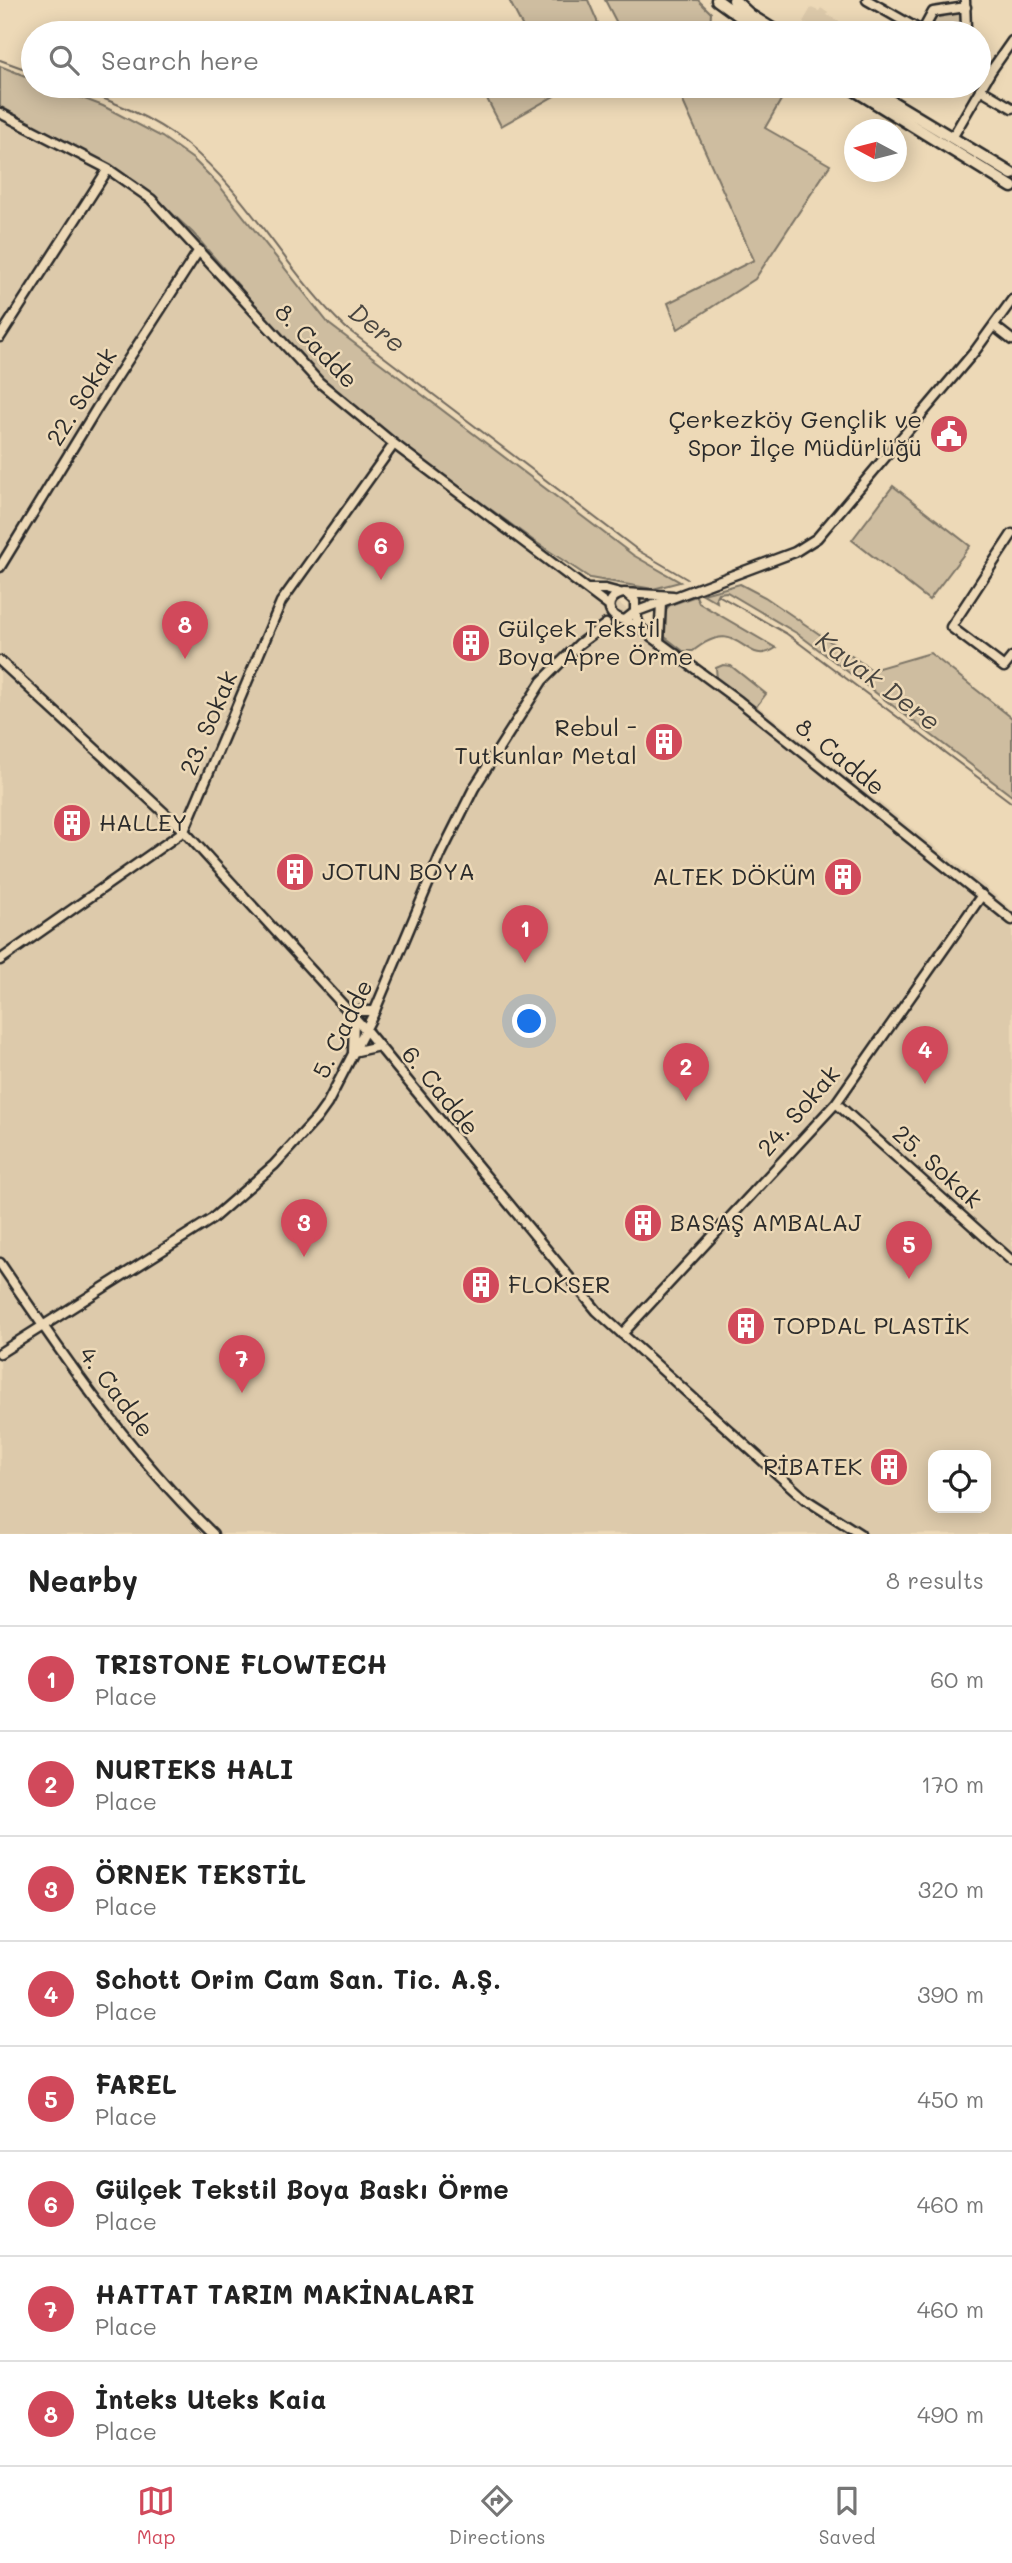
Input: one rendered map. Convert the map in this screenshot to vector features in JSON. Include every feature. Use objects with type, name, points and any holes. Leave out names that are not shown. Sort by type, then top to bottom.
[{"type":"main road","points":[[717,0],[731,3],[760,21]]},
{"type":"main road","points":[[731,3],[750,21]]},
{"type":"main road","points":[[867,98],[1012,187]]},
{"type":"main road","points":[[886,98],[1012,174]]},
{"type":"street","points":[[867,0],[904,21]]},
{"type":"street","points":[[928,21],[933,12],[966,4]]},
{"type":"street","points":[[991,71],[1012,41]]},
{"type":"street","points":[[991,96],[1012,108]]},
{"type":"street","points":[[952,138],[975,98]]},
{"type":"street","name":"8. Cadde","points":[[1,117],[108,169],[152,199],[319,382],[394,444],[587,589],[610,610]]},
{"type":"street","points":[[0,337],[108,169]]},
{"type":"street","name":"22. Sokak","points":[[0,567],[97,408],[200,250]]},
{"type":"street","points":[[624,593],[613,596],[606,624],[623,620],[635,612],[795,552],[817,538],[994,326],[1012,300]]},
{"type":"street","points":[[994,326],[1012,340]]},
{"type":"street","name":"23. Sokak","points":[[184,831],[281,602],[394,444]]},
{"type":"street","points":[[1012,534],[951,627],[1004,667],[1012,657]]},
{"type":"street","points":[[587,589],[679,596]]},
{"type":"street","points":[[624,593],[635,601],[640,628]]},
{"type":"street","points":[[659,642],[661,604]]},
{"type":"street","points":[[610,610],[623,620]]},
{"type":"street","name":"8. Cadde","points":[[623,620],[640,628],[739,701],[1012,920]]},
{"type":"street","name":"5. Cadde","points":[[0,1353],[186,1236],[240,1196],[274,1165],[317,1118],[327,1104],[375,1011],[440,856],[474,788],[542,681],[579,644],[606,624]]},
{"type":"street","name":"6. Cadde","points":[[0,661],[184,831],[365,1029],[597,1311],[805,1499],[860,1534]]},
{"type":"street","points":[[0,960],[184,831]]},
{"type":"street","name":"24. Sokak","points":[[622,1334],[836,1103],[982,895]]},
{"type":"street","points":[[375,1011],[351,1014],[352,1052],[379,1046]]},
{"type":"street","name":"25. Sokak","points":[[836,1103],[1012,1261]]},
{"type":"street","name":"4. Cadde","points":[[0,1263],[128,1443],[182,1504],[213,1534]]},
{"type":"shaded area","points":[[509,0],[588,0],[597,21],[520,21]]},
{"type":"shaded area","points":[[605,0],[698,0],[711,13],[710,21],[616,21]]},
{"type":"shaded area","points":[[811,8],[819,11],[821,8],[838,21],[804,21]]},
{"type":"shaded area","points":[[963,11],[963,21],[934,21],[936,14]]},
{"type":"shaded area","points":[[0,66],[21,74],[21,98],[82,98],[162,137],[193,159],[218,184],[329,324],[633,555],[680,582],[653,589],[590,578],[534,541],[405,447],[321,381],[193,233],[146,189],[0,106]]},
{"type":"shaded area","points":[[487,98],[550,98],[501,126]]},
{"type":"shaded area","points":[[681,98],[782,98],[765,128],[830,165],[755,279],[678,329],[668,303],[754,260]]},
{"type":"shaded area","points":[[0,110],[162,202],[320,384],[665,637],[754,708],[757,705],[1012,910],[1012,1534],[0,1534]]},
{"type":"shaded area","points":[[893,486],[970,546],[929,600],[852,540]]},
{"type":"shaded area","points":[[740,584],[765,597],[872,670],[930,653],[1012,718],[1012,796],[798,634],[727,592],[718,593],[717,602],[703,594]]},
{"type":"shaded area","points":[[696,596],[699,603],[776,648],[765,653],[756,652],[732,639],[722,637],[693,651],[683,651],[665,637],[663,612],[670,605]]},
{"type":"shaded area","points":[[731,666],[766,694],[755,708],[717,679],[716,668]]},
{"type":"waterway","name":"Dere","points":[[0,60],[21,68]]},
{"type":"waterway","name":"Dere","points":[[101,98],[145,117],[172,133],[208,163],[324,306],[346,328],[639,551],[687,579]]},
{"type":"waterway","name":"Kavak Dere","points":[[718,595],[787,634],[1012,803]]},
{"type":"place","name":"Çerkezköy Gençlik ve Spor İlçe Müdürlüğü","points":[[949,434]]},
{"type":"place","name":"Gülçek Tekstil Boya Baskı Örme","points":[[381,580]]},
{"type":"place","name":"Gülçek Tekstil Boya Apre Örme","points":[[471,643]]},
{"type":"place","name":"İnteks Uteks Kaia","points":[[185,659]]},
{"type":"place","name":"Rebul - Tutkunlar Metal","points":[[664,742]]},
{"type":"place","name":"HALLEY","points":[[72,823]]},
{"type":"place","name":"JOTUN BOYA","points":[[295,872]]},
{"type":"place","name":"ALTEK DÖKÜM","points":[[843,877]]},
{"type":"place","name":"TRISTONE FLOWTECH","points":[[525,963]]},
{"type":"place","name":"Schott Orim Cam San. Tic. A.Ş.","points":[[925,1084]]},
{"type":"place","name":"NURTEKS HALI","points":[[686,1101]]},
{"type":"place","name":"BASAŞ AMBALAJ","points":[[643,1223]]},
{"type":"place","name":"ÖRNEK TEKSTİL","points":[[304,1257]]},
{"type":"place","name":"FAREL","points":[[909,1279]]},
{"type":"place","name":"FLOKSER","points":[[481,1285]]},
{"type":"place","name":"TOPDAL PLASTİK","points":[[746,1326]]},
{"type":"place","name":"HATTAT TARIM MAKİNALARI","points":[[242,1393]]},
{"type":"place","name":"RİBATEK","points":[[889,1467]]}]
